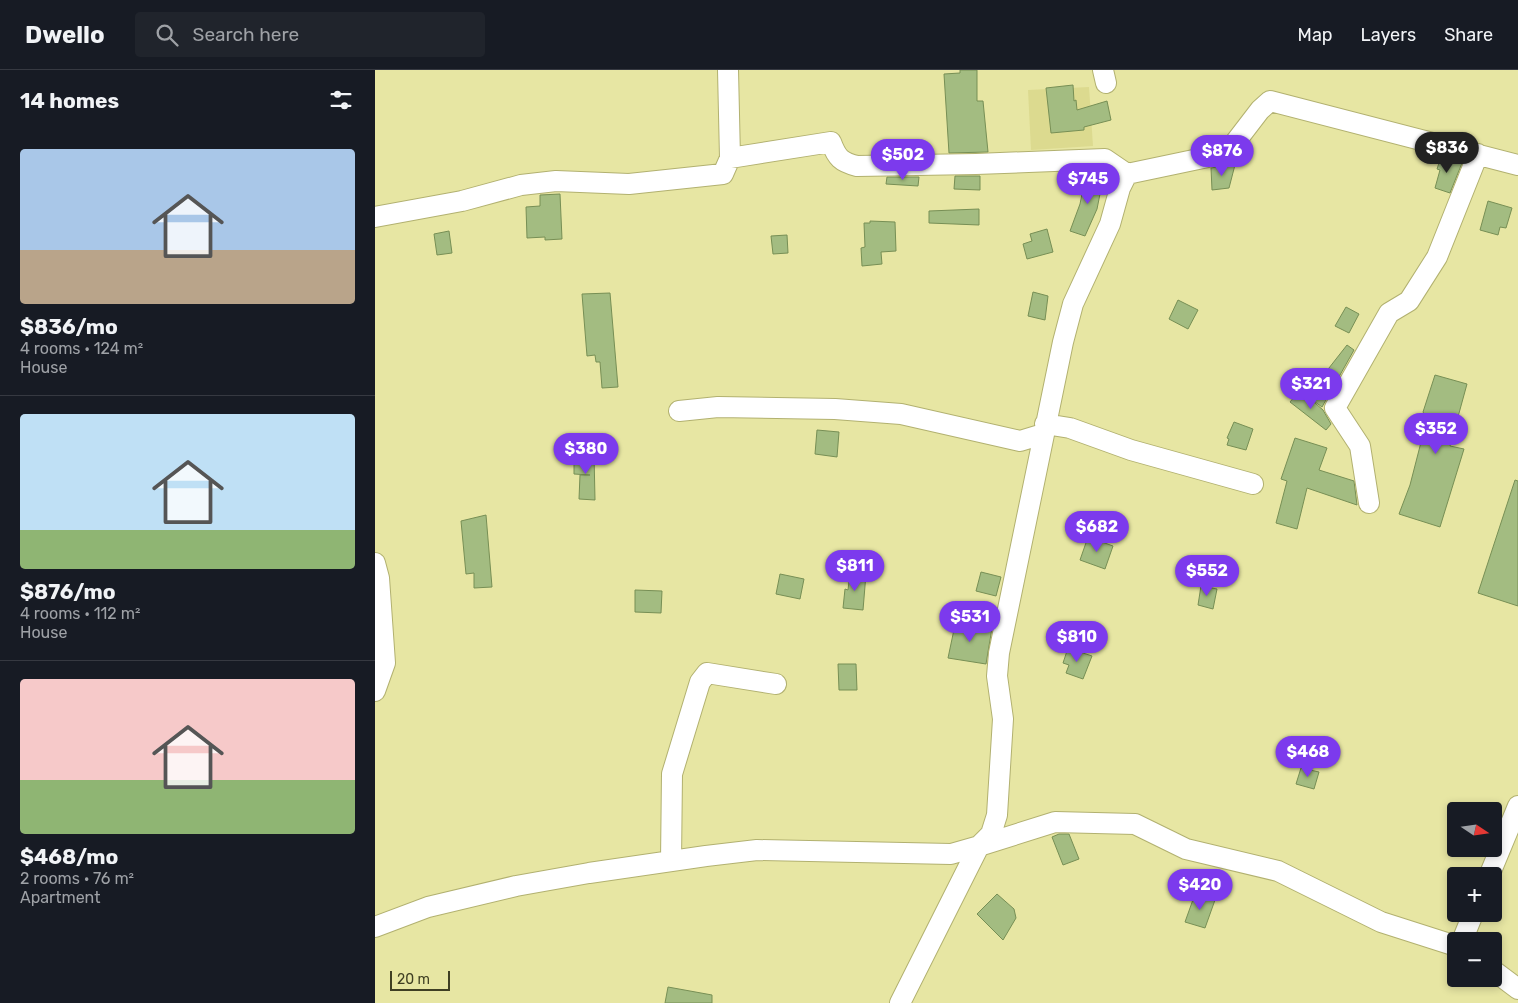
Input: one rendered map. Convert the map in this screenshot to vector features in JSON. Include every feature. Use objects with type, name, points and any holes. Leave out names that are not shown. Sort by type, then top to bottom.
[{"type":"street","points":[[375,217],[462,201],[521,185],[556,181],[629,184],[723,174],[730,158],[729,70]]},
{"type":"street","points":[[730,158],[831,142],[836,156],[842,162],[857,166],[1105,159],[1127,174],[1227,153],[1260,110],[1270,101],[1518,165]]},
{"type":"street","points":[[1369,503],[1360,446],[1335,408],[1389,312],[1409,301],[1437,257],[1477,154]]},
{"type":"street","points":[[900,1003],[979,846],[991,834],[997,815],[1003,719],[997,676],[999,653],[1044,429],[1073,304],[1110,224],[1127,174]]},
{"type":"street","points":[[679,411],[718,407],[835,409],[901,414],[1020,441],[1044,429],[1070,428],[1131,450],[1253,484]]},
{"type":"street","points":[[375,563],[379,578],[385,663],[375,691]]},
{"type":"street","points":[[671,861],[672,774],[700,682],[707,673],[776,684]]},
{"type":"street","points":[[1493,867],[1518,806]]},
{"type":"street","points":[[375,927],[428,907],[516,886],[589,872],[757,850],[951,854],[1055,822],[1135,824],[1186,849],[1278,870],[1381,922],[1447,943]]},
{"type":"street","points":[[1502,977],[1518,989]]},
{"type":"shaded area","points":[[1089,87],[1093,146],[1031,150],[1028,90]]},
{"type":"building","points":[[960,70],[977,70],[977,101],[983,101],[988,152],[949,153],[944,74],[960,73]]},
{"type":"building","points":[[1073,85],[1074,101],[1076,100],[1077,110],[1107,101],[1111,120],[1084,127],[1084,130],[1051,133],[1046,88]]},
{"type":"building","points":[[1441,157],[1462,163],[1450,193],[1435,188],[1440,170],[1437,169]]},
{"type":"building","points":[[1236,161],[1229,188],[1212,190],[1211,168],[1229,165]]},
{"type":"building","points":[[1086,174],[1103,179],[1097,209],[1085,236],[1070,231],[1080,204]]},
{"type":"building","points":[[955,176],[980,176],[980,190],[954,189]]},
{"type":"building","points":[[887,177],[919,177],[918,186],[886,184]]},
{"type":"building","points":[[560,194],[562,239],[545,240],[545,237],[527,238],[526,207],[540,206],[540,195]]},
{"type":"building","points":[[1488,201],[1512,208],[1506,228],[1500,227],[1498,235],[1480,230]]},
{"type":"building","points":[[979,209],[979,225],[929,223],[929,211]]},
{"type":"building","points":[[870,221],[895,222],[896,251],[881,252],[882,264],[862,266],[861,248],[865,247],[864,223],[870,223]]},
{"type":"building","points":[[1047,229],[1053,252],[1027,259],[1023,244],[1032,241],[1030,234]]},
{"type":"building","points":[[449,231],[452,253],[437,255],[434,234]]},
{"type":"building","points":[[787,235],[788,253],[773,254],[771,236]]},
{"type":"building","points":[[1033,292],[1048,296],[1045,320],[1028,316]]},
{"type":"building","points":[[610,293],[618,387],[602,388],[600,362],[596,362],[595,355],[587,356],[582,294]]},
{"type":"building","points":[[1178,300],[1198,310],[1188,329],[1169,319]]},
{"type":"building","points":[[1346,307],[1359,314],[1349,333],[1335,326]]},
{"type":"building","points":[[1347,345],[1354,350],[1322,407],[1307,396]]},
{"type":"building","points":[[1435,375],[1467,384],[1450,446],[1464,449],[1440,527],[1399,514],[1410,485],[1427,419],[1423,412]]},
{"type":"building","points":[[1300,390],[1323,410],[1331,424],[1326,430],[1290,402]]},
{"type":"building","points":[[1234,422],[1253,429],[1246,450],[1227,445],[1229,439],[1227,438]]},
{"type":"building","points":[[817,430],[839,432],[837,457],[815,454]]},
{"type":"building","points":[[1295,438],[1327,448],[1319,470],[1354,481],[1357,505],[1307,488],[1297,529],[1276,523],[1287,481],[1281,479]]},
{"type":"building","points":[[574,453],[594,454],[595,500],[579,499],[580,475],[590,475],[574,474]]},
{"type":"building","points":[[1515,480],[1518,481],[1518,606],[1478,593]]},
{"type":"building","points":[[486,515],[492,587],[474,588],[474,573],[466,574],[461,521]]},
{"type":"building","points":[[1088,537],[1113,546],[1105,569],[1080,560]]},
{"type":"building","points":[[981,572],[1001,577],[996,596],[976,591]]},
{"type":"building","points":[[850,573],[866,574],[863,610],[843,608],[845,589],[848,590]]},
{"type":"building","points":[[780,574],[804,579],[800,599],[776,594]]},
{"type":"building","points":[[1201,586],[1217,589],[1213,609],[1198,605]]},
{"type":"building","points":[[635,590],[662,591],[661,613],[635,612]]},
{"type":"building","points":[[956,620],[992,628],[986,664],[948,658]]},
{"type":"building","points":[[1068,648],[1092,656],[1083,679],[1066,673],[1069,665],[1063,663]]},
{"type":"building","points":[[838,664],[856,664],[857,690],[839,690]]},
{"type":"building","points":[[1301,768],[1319,772],[1314,789],[1296,784]]},
{"type":"building","points":[[1059,834],[1069,834],[1079,859],[1063,865],[1052,837]]},
{"type":"building","points":[[997,894],[1014,909],[1016,918],[1003,940],[977,914]]},
{"type":"building","points":[[1195,894],[1215,900],[1205,928],[1185,922]]},
{"type":"building","points":[[668,987],[712,995],[712,1003],[665,1003]]}]
